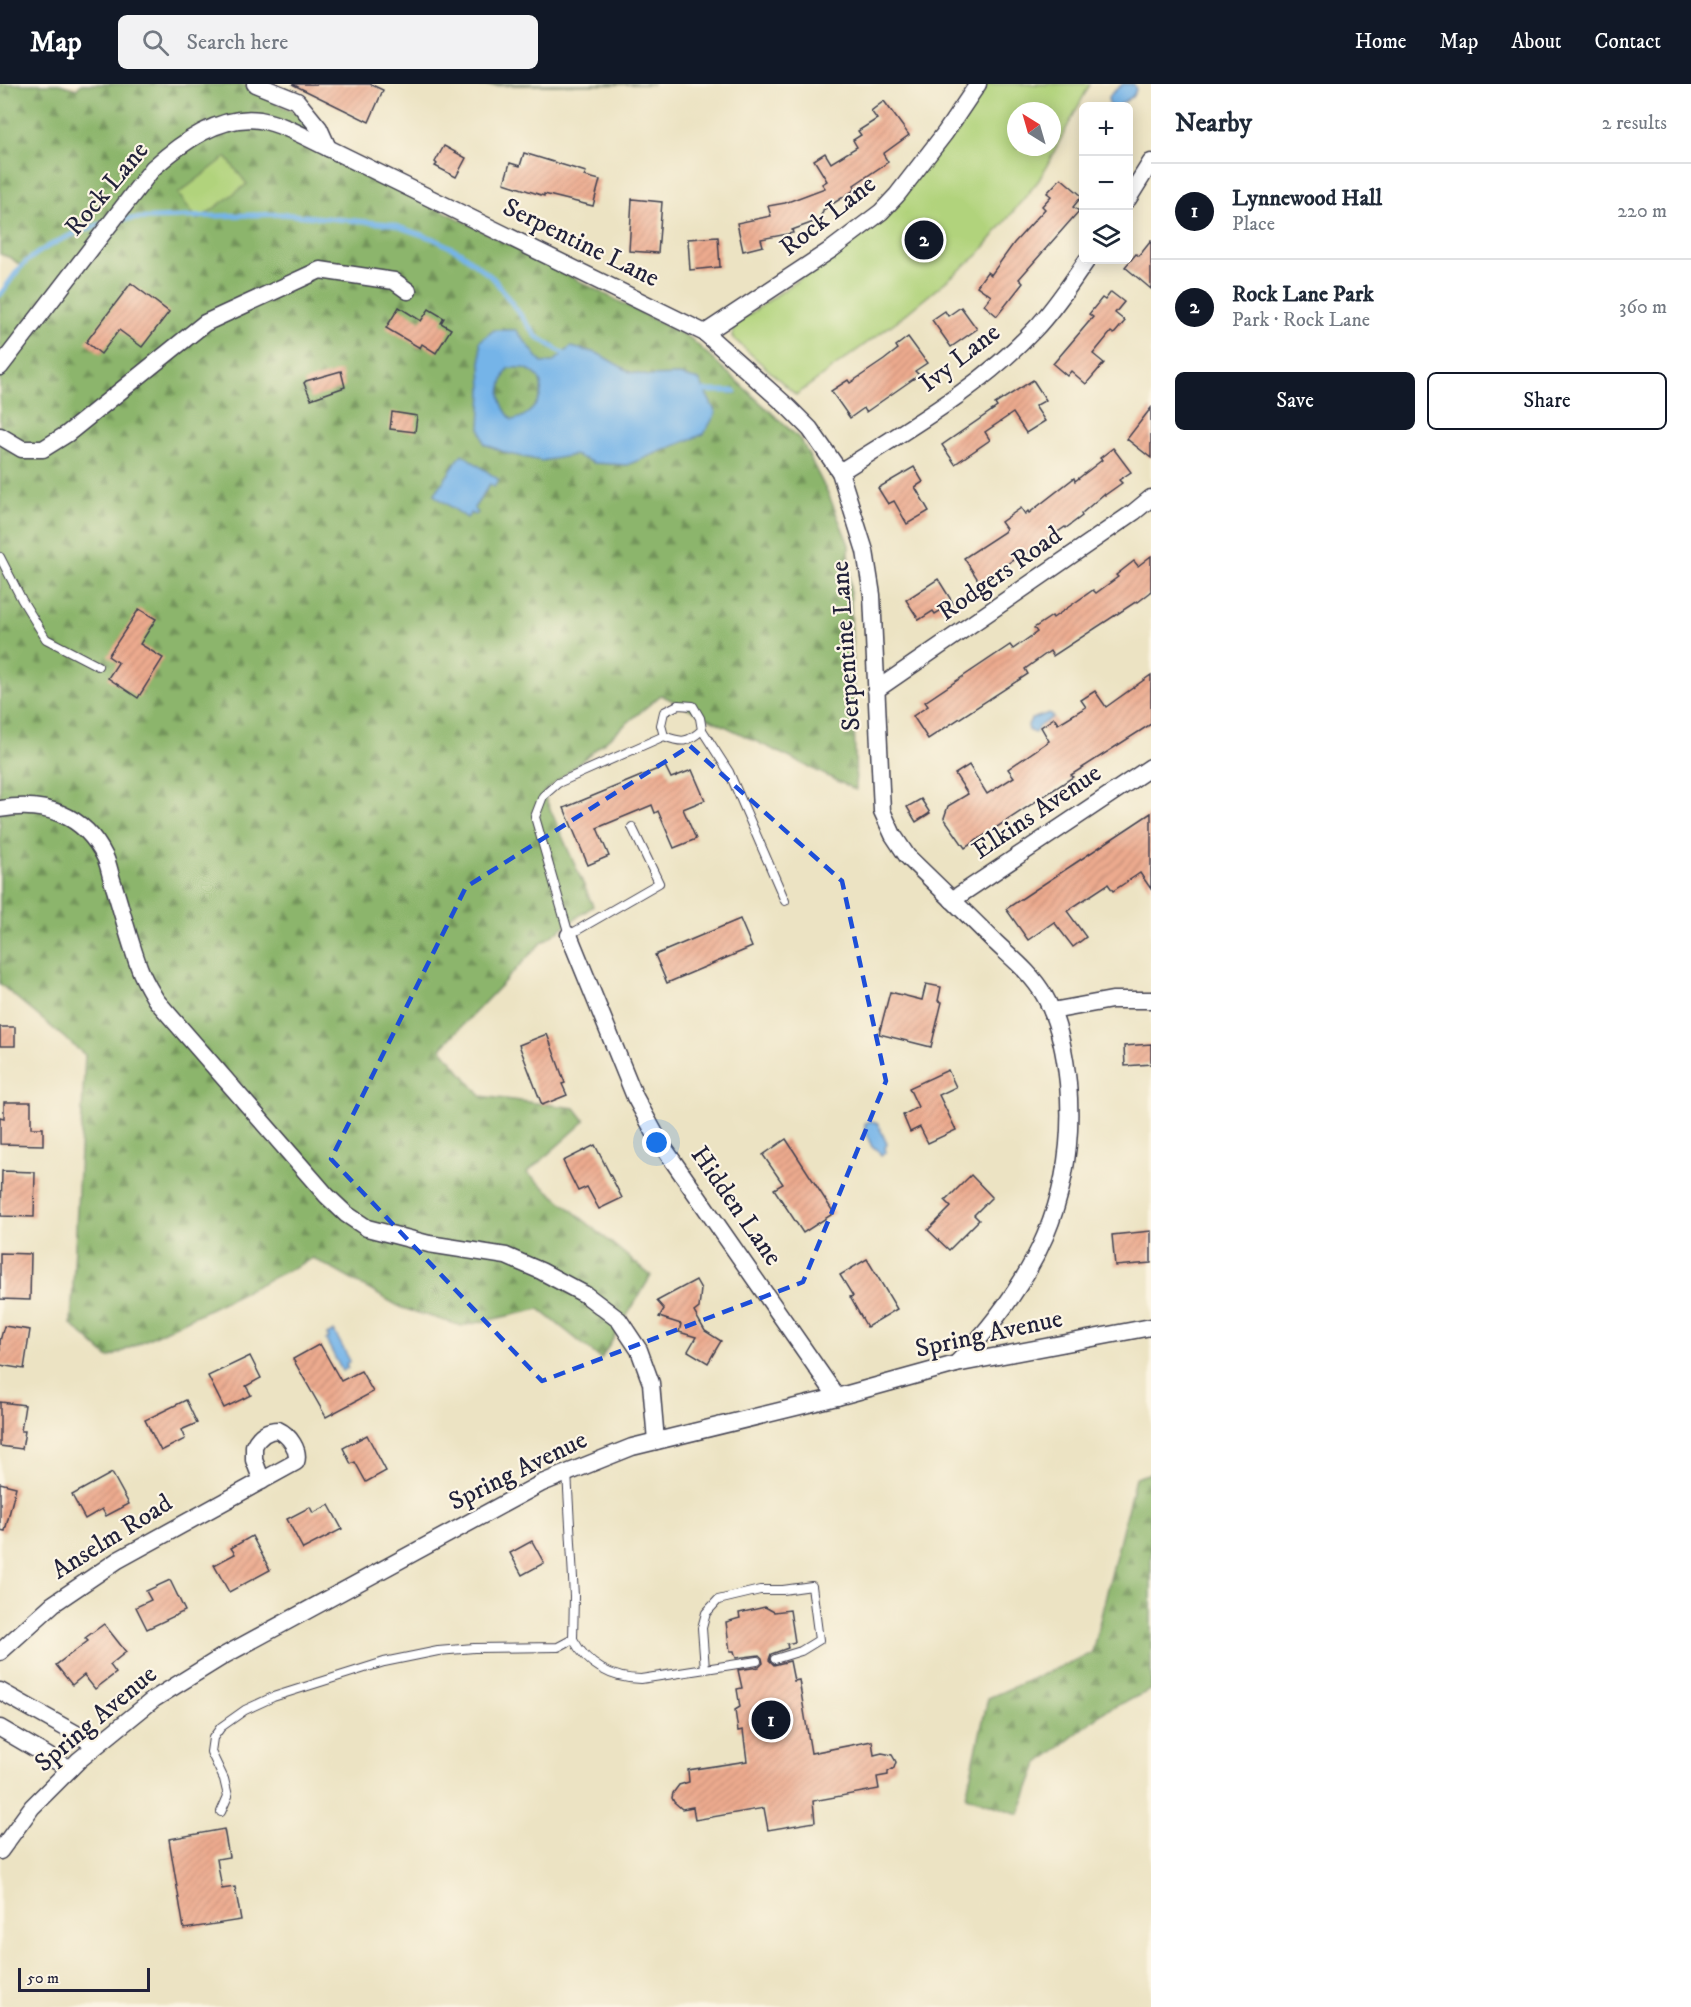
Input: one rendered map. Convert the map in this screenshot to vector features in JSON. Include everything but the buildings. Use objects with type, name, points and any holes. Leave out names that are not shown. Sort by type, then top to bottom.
[{"type":"street","points":[[255,84],[297,101],[319,128],[328,148]]},
{"type":"street","name":"Rock Lane","points":[[705,333],[832,249],[881,212],[945,133],[978,84]]},
{"type":"street","name":"Rock Lane","points":[[0,367],[134,190],[153,168],[179,146],[211,128],[228,123],[259,120],[275,124],[328,148]]},
{"type":"street","name":"Serpentine Lane","points":[[328,148],[705,333],[810,429],[840,472],[865,551],[872,596],[882,811],[893,835],[907,856],[1034,980],[1052,1011],[1066,1065],[1070,1105],[1068,1143],[1063,1186],[1050,1226],[1029,1268],[998,1317],[956,1364]]},
{"type":"street","points":[[1133,191],[1151,162]]},
{"type":"street","name":"Ivy Lane","points":[[840,472],[940,407],[1015,349],[1036,329],[1084,264]]},
{"type":"street","points":[[0,436],[22,449],[43,448],[67,434],[205,323],[320,270],[394,281],[408,291]]},
{"type":"street","name":"Rodgers Road","points":[[876,690],[1151,498]]},
{"type":"street","name":"Elkins Avenue","points":[[952,900],[1151,767]]},
{"type":"street","points":[[0,809],[20,805],[37,806],[54,811],[77,822],[92,837],[105,858],[140,970],[156,1000],[327,1196],[346,1214],[367,1228],[392,1236],[506,1256],[541,1271],[586,1295],[620,1320],[639,1350],[651,1383],[656,1441]]},
{"type":"street","name":"Hidden Lane","points":[[568,935],[635,1097],[659,1141],[837,1397]]},
{"type":"street","points":[[1052,1011],[1112,1000],[1151,1000]]},
{"type":"street","name":"Spring Avenue","points":[[0,1851],[32,1807],[70,1769],[154,1699],[225,1655],[542,1482],[632,1447],[837,1397],[956,1364],[1151,1327]]},
{"type":"street","name":"Anselm Road","points":[[0,1652],[53,1604],[118,1560],[262,1481]]},
{"type":"street","points":[[0,1691],[96,1745]]},
{"type":"street","points":[[0,1728],[70,1769]]},
{"type":"lane","points":[[0,557],[22,600],[46,639],[98,666]]},
{"type":"lane","points":[[664,736],[661,724],[664,712],[678,705],[693,706],[700,718],[702,730],[729,772],[785,900]]},
{"type":"lane","points":[[632,827],[659,883],[568,935],[535,817],[543,796],[558,783],[664,736],[679,741],[692,739],[702,730]]},
{"type":"lane","points":[[567,1471],[574,1585],[573,1639],[580,1652],[596,1665],[623,1679],[641,1680],[757,1661]]},
{"type":"lane","points":[[705,1669],[702,1628],[706,1613],[718,1600],[760,1590],[812,1586],[819,1640],[801,1651],[775,1659]]},
{"type":"lane","points":[[220,1812],[228,1796],[224,1779],[211,1752],[213,1738],[221,1727],[245,1710],[273,1697],[384,1662],[438,1651],[558,1647],[573,1639]]},
{"type":"highlighted area","points":[[690,746],[842,881],[886,1081],[803,1282],[542,1381],[331,1159],[466,887]]},
{"type":"green space","points":[[0,84],[59,84],[77,89],[81,84],[244,85],[300,116],[333,154],[690,338],[801,440],[830,498],[849,545],[856,790],[661,695],[543,793],[593,906],[540,944],[441,1048],[481,1096],[575,1108],[585,1121],[527,1173],[651,1276],[601,1359],[539,1309],[462,1326],[402,1308],[313,1258],[109,1358],[71,1324],[85,1055],[0,984],[0,295],[21,266],[11,258],[0,254]]},
{"type":"green space","points":[[441,84],[654,84],[443,86]]},
{"type":"green space","points":[[984,84],[1090,84],[1061,139],[1061,102],[1007,102],[1007,156],[1052,156],[1039,180],[978,255],[901,318],[796,395],[732,337],[734,325],[878,224]]},
{"type":"green space","points":[[226,157],[247,184],[198,220],[178,194]]},
{"type":"green space","points":[[1151,1473],[1151,1690],[1105,1711],[1038,1764],[1019,1814],[966,1796],[988,1698],[1092,1653],[1135,1478]]},
{"type":"water","points":[[1123,84],[1134,84],[1136,90],[1132,97],[1124,102],[1109,102],[1112,93]]},
{"type":"water","points":[[494,330],[516,330],[542,363],[553,362],[571,347],[597,353],[630,372],[649,376],[679,375],[699,380],[716,413],[704,434],[627,465],[594,463],[574,455],[542,461],[509,454],[484,444],[480,428],[482,390],[480,341]],"holes":[[[508,368],[525,368],[536,375],[541,390],[535,406],[521,417],[512,420],[503,407],[500,395]]]},
{"type":"water","points":[[462,454],[499,480],[494,487],[490,484],[474,508],[478,513],[475,515],[471,513],[467,518],[434,495]]},
{"type":"water","points":[[1049,713],[1053,717],[1039,726],[1035,733],[1029,731],[1028,725],[1031,719]]},
{"type":"water","points":[[871,1121],[878,1124],[887,1144],[886,1152],[881,1155],[877,1149],[872,1147],[865,1131],[865,1123]]},
{"type":"water","points":[[334,1331],[350,1361],[346,1364],[348,1368],[342,1371],[326,1340],[329,1338],[327,1335]]},
{"type":"waterway","points":[[120,219],[282,214],[390,224],[434,239],[460,252],[494,279],[536,336],[567,356]]},
{"type":"waterway","points":[[0,295],[20,268],[38,253],[83,230],[105,223]]},
{"type":"waterway","points":[[697,391],[735,391]]},
{"type":"place","name":"Rock Lane Park","points":[[924,240]]},
{"type":"place","name":"Lynnewood Hall","points":[[771,1720]]}]
